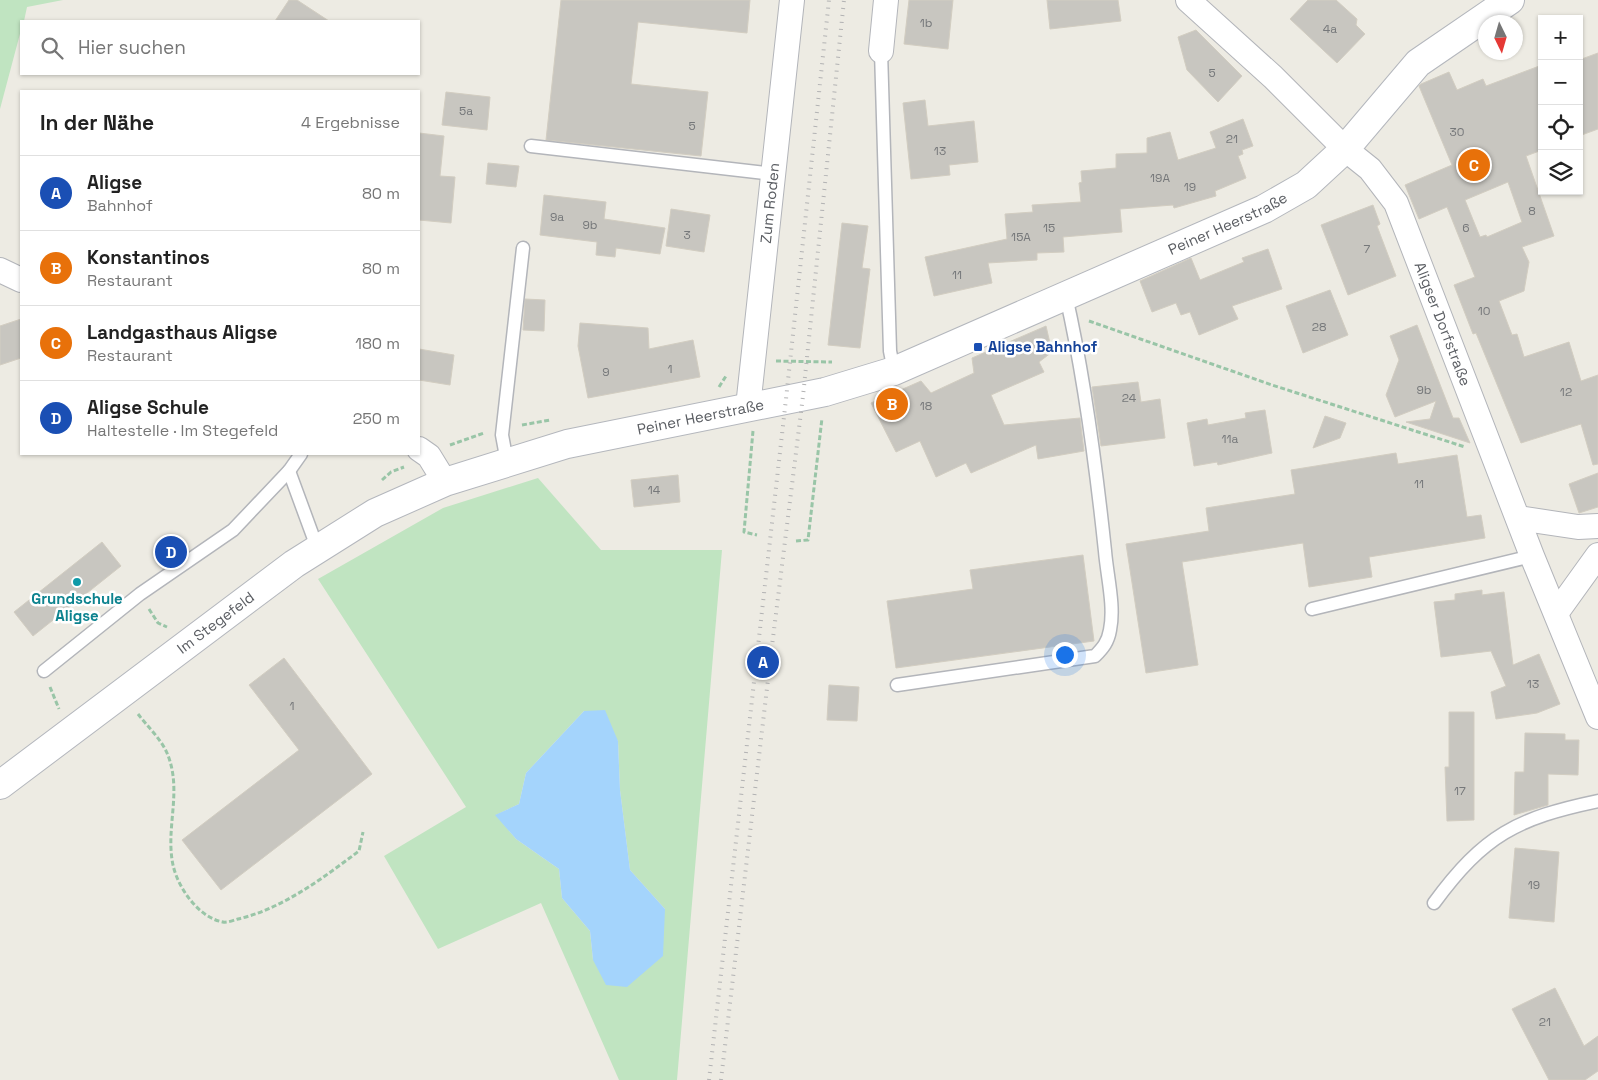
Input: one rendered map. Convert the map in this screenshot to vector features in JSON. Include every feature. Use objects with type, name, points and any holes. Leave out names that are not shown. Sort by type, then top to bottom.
[{"type":"street","name":"Zum Roden","points":[[748,407],[792,0]]},
{"type":"street","points":[[881,51],[886,0]]},
{"type":"street","name":"Aligser Dorfstraße","points":[[1188,0],[1274,77],[1346,149],[1370,169],[1396,203],[1532,556],[1557,612],[1598,716]]},
{"type":"street","name":"Peiner Heerstraße","points":[[445,482],[507,462],[605,435],[824,392],[894,372],[1068,305],[1264,210],[1306,185],[1346,149],[1418,63],[1510,0]]},
{"type":"street","points":[[0,270],[20,280]]},
{"type":"street","points":[[420,449],[429,456],[445,482]]},
{"type":"street","name":"Im Stegefeld","points":[[0,786],[200,637],[294,564],[375,513],[445,482]]},
{"type":"street","points":[[1518,518],[1578,527],[1598,526]]},
{"type":"street","points":[[1557,612],[1598,555]]},
{"type":"lane","points":[[881,51],[890,351],[894,372]]},
{"type":"lane","points":[[531,146],[774,174]]},
{"type":"lane","points":[[507,462],[502,435],[523,248]]},
{"type":"lane","points":[[897,685],[1095,656],[1107,643],[1111,629],[1111,609],[1101,512],[1090,428],[1068,305]]},
{"type":"lane","points":[[44,670],[140,594],[233,530],[289,471],[300,455]]},
{"type":"lane","points":[[289,471],[318,550]]},
{"type":"lane","points":[[1312,609],[1532,556]]},
{"type":"lane","points":[[1434,903],[1453,878],[1484,845],[1517,824],[1554,810],[1598,802]]},
{"type":"path","points":[[1068,305],[1272,385],[1494,457]]},
{"type":"path","points":[[796,541],[808,540],[824,392]]},
{"type":"path","points":[[748,407],[753,429],[744,532],[757,535]]},
{"type":"path","points":[[140,594],[158,623],[200,637]]},
{"type":"path","points":[[44,670],[61,713]]},
{"type":"path","points":[[123,694],[167,752],[173,775],[175,800],[170,830],[173,865],[183,893],[201,911],[224,922],[256,915],[326,876],[359,851],[362,832]]},
{"type":"green space","points":[[0,0],[63,0],[27,7],[24,20],[20,20],[20,34],[0,109]]},
{"type":"green space","points":[[538,478],[601,550],[722,550],[677,1080],[619,1080],[541,903],[438,949],[384,856],[466,807],[318,579],[443,508]],"holes":[[[584,711],[618,741],[620,790],[630,870],[665,909],[593,960],[590,931],[562,898],[559,869],[516,839],[496,815],[519,804],[526,773]]]},
{"type":"water","points":[[605,710],[618,741],[620,790],[630,870],[665,909],[663,956],[627,987],[606,985],[593,960],[590,931],[562,898],[559,869],[516,839],[495,815],[519,804],[526,773],[584,711]]},
{"type":"building","points":[[289,0],[297,0],[327,20],[276,20]]},
{"type":"building","points":[[561,0],[750,0],[747,33],[638,22],[631,84],[708,92],[701,156],[546,140]]},
{"type":"building","points":[[909,0],[953,0],[948,49],[904,44]]},
{"type":"building","points":[[1047,0],[1118,0],[1121,21],[1050,29]]},
{"type":"building","points":[[1308,0],[1336,0],[1357,19],[1356,25],[1365,34],[1337,63],[1290,19]]},
{"type":"building","points":[[1196,30],[1242,76],[1218,102],[1187,70],[1178,37]]},
{"type":"building","points":[[1598,53],[1598,129],[1583,135],[1583,60]]},
{"type":"building","points":[[1538,66],[1538,152],[1526,156],[1538,195],[1540,195],[1554,236],[1522,247],[1529,262],[1524,291],[1499,301],[1512,335],[1517,334],[1524,357],[1569,342],[1581,381],[1598,375],[1598,464],[1593,465],[1581,424],[1521,443],[1476,333],[1473,334],[1454,285],[1475,277],[1447,207],[1419,219],[1405,185],[1452,165],[1419,86],[1449,72],[1457,90],[1483,79],[1486,86]],"holes":[[[1508,182],[1522,222],[1487,237],[1486,235],[1480,237],[1465,200]]]},
{"type":"building","points":[[446,92],[490,97],[487,130],[442,125]]},
{"type":"building","points":[[925,100],[928,126],[974,121],[978,162],[949,165],[950,175],[911,179],[903,103]]},
{"type":"building","points":[[1243,119],[1253,146],[1242,150],[1243,154],[1238,156],[1246,178],[1215,191],[1216,196],[1174,208],[1173,205],[1120,209],[1122,232],[1063,237],[1064,252],[1037,253],[1037,260],[988,263],[992,283],[934,296],[925,257],[1007,239],[1005,214],[1033,212],[1032,205],[1081,202],[1079,183],[1082,182],[1081,171],[1116,168],[1116,154],[1147,153],[1147,138],[1170,132],[1178,160],[1216,148],[1210,132]]},
{"type":"building","points":[[420,133],[444,136],[440,176],[455,177],[451,223],[420,220]]},
{"type":"building","points":[[488,163],[519,166],[516,187],[486,184]]},
{"type":"building","points":[[544,195],[606,202],[604,219],[665,228],[660,254],[616,248],[615,257],[596,255],[597,242],[540,235]]},
{"type":"building","points":[[1373,205],[1380,224],[1377,226],[1396,276],[1348,295],[1321,225]]},
{"type":"building","points":[[671,209],[710,215],[704,252],[666,246]]},
{"type":"building","points":[[842,223],[868,226],[862,268],[870,269],[860,348],[828,345]]},
{"type":"building","points":[[1268,249],[1282,289],[1232,306],[1238,319],[1199,335],[1190,312],[1181,315],[1176,303],[1152,312],[1140,281],[1191,258],[1200,280],[1244,262],[1242,258]]},
{"type":"building","points":[[1330,290],[1348,335],[1303,353],[1286,306]]},
{"type":"building","points":[[525,299],[545,300],[544,331],[523,330]]},
{"type":"building","points":[[20,319],[20,358],[0,365],[0,326]]},
{"type":"building","points":[[580,323],[648,328],[649,349],[693,340],[700,377],[588,398],[578,346]]},
{"type":"building","points":[[1417,325],[1453,418],[1459,418],[1470,443],[1406,422],[1430,419],[1436,401],[1395,417],[1386,395],[1399,360],[1390,336]]},
{"type":"building","points":[[1046,326],[1052,352],[1039,362],[1044,372],[991,395],[1004,425],[1080,418],[1084,451],[1038,459],[1036,445],[971,473],[966,463],[936,477],[920,441],[896,452],[871,403],[921,381],[931,393],[974,373],[972,358]]},
{"type":"building","points":[[420,349],[454,355],[450,385],[420,380]]},
{"type":"building","points":[[1138,382],[1141,402],[1160,399],[1165,438],[1101,446],[1092,387]]},
{"type":"building","points":[[1265,410],[1272,453],[1218,465],[1217,462],[1194,466],[1187,423],[1207,419],[1208,425],[1246,418],[1245,413]]},
{"type":"building","points":[[1325,416],[1346,423],[1340,438],[1313,448]]},
{"type":"building","points":[[1396,453],[1398,464],[1457,455],[1467,517],[1481,515],[1485,538],[1369,557],[1372,577],[1309,587],[1303,543],[1182,562],[1198,665],[1146,673],[1126,544],[1209,531],[1206,508],[1295,494],[1291,470]]},
{"type":"building","points":[[1598,473],[1598,507],[1579,513],[1569,484]]},
{"type":"building","points":[[678,475],[680,502],[634,507],[631,480]]},
{"type":"building","name":"Grundschule Aligse","points":[[102,542],[121,566],[33,636],[14,612]]},
{"type":"building","points":[[1083,555],[1094,641],[896,668],[887,601],[973,589],[970,570]]},
{"type":"building","points":[[1482,590],[1482,595],[1504,592],[1513,665],[1539,654],[1560,704],[1537,713],[1496,719],[1491,692],[1506,686],[1491,651],[1441,657],[1434,602],[1455,600],[1455,594]]},
{"type":"building","points":[[284,658],[372,774],[221,890],[182,840],[299,750],[249,685]]},
{"type":"building","points":[[829,685],[859,687],[857,721],[827,720]]},
{"type":"building","points":[[1449,712],[1474,712],[1474,820],[1447,821],[1445,767],[1449,767]]},
{"type":"building","points":[[1525,733],[1565,734],[1565,740],[1579,740],[1578,775],[1548,774],[1548,805],[1514,815],[1515,772],[1524,772]]},
{"type":"building","points":[[1515,848],[1559,852],[1554,922],[1509,918]]},
{"type":"building","points":[[1555,988],[1584,1046],[1598,1036],[1598,1071],[1585,1080],[1549,1080],[1512,1009]]},
{"type":"railway","points":[[709,1080],[829,0]]},
{"type":"railway","points":[[721,1080],[803,396],[844,0]]},
{"type":"place","name":"Landgasthaus Aligse","points":[[1474,165]]},
{"type":"place","name":"Aligse Bahnhof","points":[[978,347]]},
{"type":"place","name":"Konstantinos","points":[[892,404]]},
{"type":"place","name":"Aligse Schule","points":[[171,552]]},
{"type":"place","name":"Grundschule Aligse","points":[[77,582]]},
{"type":"place","name":"Aligse","points":[[763,662]]}]
